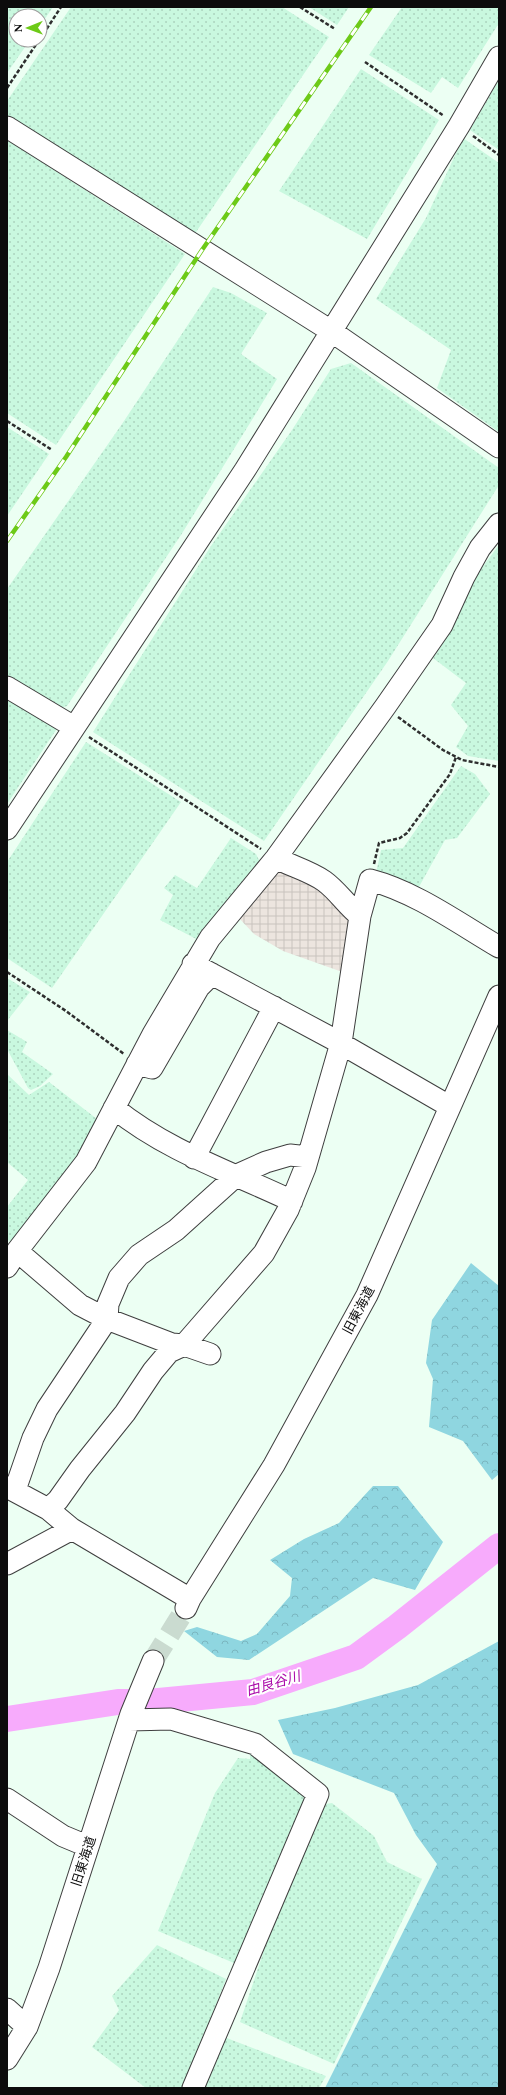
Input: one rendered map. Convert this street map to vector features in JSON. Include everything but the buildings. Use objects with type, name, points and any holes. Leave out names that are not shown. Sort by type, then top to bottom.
[{"type":"street","points":[[7,829],[241,477],[459,126],[499,57]]},
{"type":"street","points":[[7,127],[331,331],[499,447]]},
{"type":"street","points":[[210,1354],[184,1345],[172,1344],[107,1319],[80,1305],[12,1259],[86,1162],[137,1064],[193,964],[210,938],[276,858],[385,707],[442,625],[464,577],[480,548],[499,524]]},
{"type":"street","points":[[7,687],[74,727]]},
{"type":"street","points":[[276,858],[322,880],[339,894],[350,908],[360,916]]},
{"type":"street","points":[[48,1509],[58,1500],[80,1469],[125,1414],[153,1371],[169,1352],[184,1345],[264,1253],[292,1201],[308,1157],[341,1043],[360,916],[370,880],[386,884],[415,898],[499,947]]},
{"type":"street","points":[[193,964],[341,1043],[449,1106]]},
{"type":"street","points":[[137,1064],[152,1068],[199,987],[212,974]]},
{"type":"street","name":"旧東海道","points":[[72,1529],[188,1603],[274,1465],[367,1295],[388,1250],[449,1106],[499,996]]},
{"type":"street","points":[[194,1158],[274,1007]]},
{"type":"street","points":[[114,1108],[136,1126],[194,1158],[237,1175],[292,1201]]},
{"type":"street","points":[[7,1564],[72,1529],[48,1509],[11,1488],[47,1409],[107,1319],[108,1304],[119,1278],[139,1255],[176,1230],[237,1175],[266,1162],[290,1155],[308,1157]]},
{"type":"street","name":"旧東海道","points":[[7,2059],[27,2027],[49,1968],[87,1846],[130,1717],[153,1661]]},
{"type":"street","points":[[130,1717],[171,1719],[255,1744],[318,1794],[193,2088]]},
{"type":"street","points":[[7,1799],[63,1836],[87,1846]]},
{"type":"street","points":[[7,2009],[27,2027]]},
{"type":"path","points":[[48,27],[62,7]]},
{"type":"path","points":[[300,7],[335,29]]},
{"type":"path","points":[[7,88],[34,48]]},
{"type":"path","points":[[365,62],[499,155]]},
{"type":"path","points":[[7,421],[52,450]]},
{"type":"path","points":[[385,707],[443,750],[456,757],[462,760],[499,767]]},
{"type":"path","points":[[74,727],[276,858]]},
{"type":"path","points":[[370,880],[379,843],[400,838],[407,833],[450,774],[456,757]]},
{"type":"path","points":[[7,972],[66,1011],[137,1064]]},
{"type":"shaded area","points":[[278,863],[325,885],[354,927],[348,974],[283,951],[254,934],[236,915]]},
{"type":"green space","points":[[7,7],[53,7],[48,14],[48,8],[8,8],[8,48],[24,48],[7,73]]},
{"type":"green space","points":[[71,7],[282,7],[329,37],[194,235],[7,115],[7,101],[43,48],[48,48],[48,41]]},
{"type":"green space","points":[[309,7],[349,7],[337,25]]},
{"type":"green space","points":[[402,7],[499,7],[499,23],[458,88],[442,77],[431,93],[369,55]]},
{"type":"green space","points":[[361,69],[439,120],[367,239],[279,191]]},
{"type":"green space","points":[[499,80],[499,150],[470,130]]},
{"type":"green space","points":[[463,138],[499,163],[499,432],[437,388],[451,350],[376,299],[426,218]]},
{"type":"green space","points":[[7,140],[185,254],[56,445],[7,413]]},
{"type":"green space","points":[[213,287],[231,293],[267,313],[241,354],[277,379],[181,535],[67,706],[57,709],[7,678],[7,589],[122,424]]},
{"type":"green space","points":[[351,363],[499,468],[499,485],[388,661],[264,841],[93,732],[211,546],[292,430],[331,369]]},
{"type":"green space","points":[[7,427],[49,454],[7,516]]},
{"type":"green space","points":[[499,545],[499,761],[468,756],[456,747],[468,726],[451,705],[466,683],[433,658],[452,629],[472,581]]},
{"type":"green space","points":[[7,692],[60,724],[7,804]]},
{"type":"green space","points":[[86,742],[181,802],[52,988],[7,958],[7,862]]},
{"type":"green space","points":[[461,766],[475,774],[490,794],[457,838],[445,840],[415,894],[375,878],[381,850],[403,848]]},
{"type":"green space","points":[[231,838],[256,854],[261,864],[200,941],[160,920],[173,895],[164,888],[175,875],[197,888]]},
{"type":"green space","points":[[7,978],[30,992],[7,1021]]},
{"type":"green space","points":[[7,1030],[27,1042],[22,1052],[53,1074],[40,1086],[31,1090],[28,1088],[7,1049]]},
{"type":"green space","points":[[7,1074],[29,1095],[49,1082],[97,1119],[77,1163],[16,1242],[7,1240],[7,1207],[28,1180],[7,1162]]},
{"type":"green space","points":[[471,1263],[499,1286],[499,1474],[492,1480],[463,1441],[429,1427],[433,1379],[426,1363],[432,1320]]},
{"type":"green space","points":[[373,1486],[398,1486],[443,1542],[415,1590],[373,1578],[249,1660],[217,1657],[184,1631],[197,1627],[241,1641],[257,1634],[290,1596],[292,1578],[270,1560],[304,1539],[339,1523]]},
{"type":"green space","points":[[499,1641],[499,2088],[325,2088],[437,1864],[416,1835],[394,1793],[293,1754],[278,1720],[335,1708],[418,1685]]},
{"type":"green space","points":[[250,1754],[260,1754],[302,1789],[306,1801],[247,1947],[234,1963],[158,1931],[215,1793],[238,1758],[250,1759]]},
{"type":"green space","points":[[332,1803],[374,1836],[387,1862],[422,1879],[334,2064],[240,2022],[278,1909],[320,1805]]},
{"type":"green space","points":[[157,1945],[226,1979],[183,2088],[146,2088],[92,2047],[119,2010],[112,1996]]},
{"type":"green space","points":[[224,2037],[326,2076],[319,2088],[203,2088]]},
{"type":"waterway","name":"由良谷川","points":[[7,1719],[118,1702],[148,1702],[253,1692],[356,1657],[397,1627],[499,1546]]},
{"type":"tunnel","points":[[153,1661],[186,1608]]},
{"type":"railway","points":[[7,541],[66,457],[202,250],[371,7]]}]
